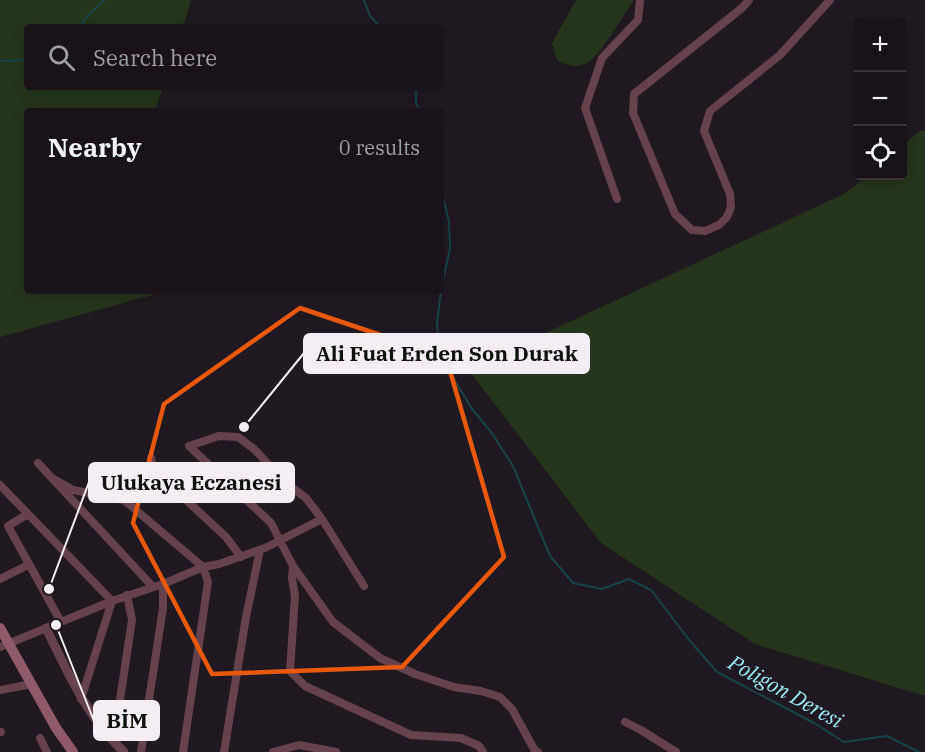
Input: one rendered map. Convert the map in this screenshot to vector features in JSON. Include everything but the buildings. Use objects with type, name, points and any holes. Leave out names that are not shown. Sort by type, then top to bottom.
[{"type":"main road","points":[[0,628],[4,645],[32,684],[56,728],[73,752]]},
{"type":"street","points":[[617,199],[585,108],[602,58],[638,20],[640,0]]},
{"type":"street","points":[[749,0],[634,94],[633,113],[675,214],[692,230],[705,231],[719,225],[727,217],[732,207],[730,194],[704,131],[710,111],[780,55],[830,0]]},
{"type":"street","points":[[364,586],[322,519],[306,498],[285,482],[255,449],[238,437],[219,436],[189,446],[271,523],[293,566],[333,622],[380,658],[415,674],[454,687],[481,691],[500,697],[512,709],[535,751],[538,752]]},
{"type":"street","points":[[152,458],[156,472],[226,537],[241,557]]},
{"type":"street","points":[[38,463],[153,587]]},
{"type":"street","points":[[52,478],[73,490],[124,500],[203,567],[208,582],[183,752]]},
{"type":"street","points":[[0,485],[112,601]]},
{"type":"street","points":[[28,514],[8,526],[61,622]]},
{"type":"street","points":[[4,645],[203,567],[260,550],[322,519]]},
{"type":"street","points":[[224,752],[246,617],[260,550]]},
{"type":"street","points":[[0,579],[28,565]]},
{"type":"street","points":[[293,566],[295,596],[290,671],[305,686],[411,735],[461,738],[479,746],[483,752]]},
{"type":"street","points":[[141,752],[163,608],[163,584]]},
{"type":"street","points":[[105,732],[117,720],[132,620],[127,596]]},
{"type":"street","points":[[81,699],[112,601]]},
{"type":"street","points":[[46,628],[81,699],[105,732],[124,752]]},
{"type":"street","points":[[0,690],[32,684]]},
{"type":"street","points":[[625,722],[676,752]]},
{"type":"street","points":[[40,738],[47,752]]},
{"type":"street","points":[[273,752],[299,745],[336,752]]},
{"type":"highlighted area","points":[[300,308],[446,357],[504,557],[402,667],[212,674],[133,523],[164,404]]},
{"type":"green space","points":[[0,0],[191,0],[184,24],[24,24],[24,90],[162,90],[156,108],[24,108],[24,294],[156,294],[0,337]]},
{"type":"green space","points":[[576,0],[634,0],[596,55],[590,61],[576,66],[557,60],[552,43]]},
{"type":"green space","points":[[925,130],[925,696],[755,644],[601,543],[468,369],[844,194],[862,180],[907,180],[907,142],[918,132]]},
{"type":"waterway","name":"Poligon Deresi","points":[[82,24],[88,15],[105,0]]},
{"type":"waterway","name":"Poligon Deresi","points":[[364,0],[370,16],[377,24]]},
{"type":"waterway","name":"Poligon Deresi","points":[[0,61],[24,60]]},
{"type":"waterway","name":"Poligon Deresi","points":[[416,90],[416,104],[419,108]]},
{"type":"waterway","name":"Poligon Deresi","points":[[444,201],[449,222],[450,249],[444,276]]},
{"type":"waterway","name":"Poligon Deresi","points":[[441,294],[437,322],[438,337],[446,366],[472,409],[491,432],[513,466],[550,556],[573,583],[602,589],[629,579],[651,590],[717,672],[814,723],[844,742],[887,736],[919,752]]},
{"type":"place","name":"Ali Fuat Erden Son Durak","points":[[244,427]]},
{"type":"place","name":"Ulukaya Eczanesi","points":[[49,589]]},
{"type":"place","name":"BİM","points":[[56,625]]}]
